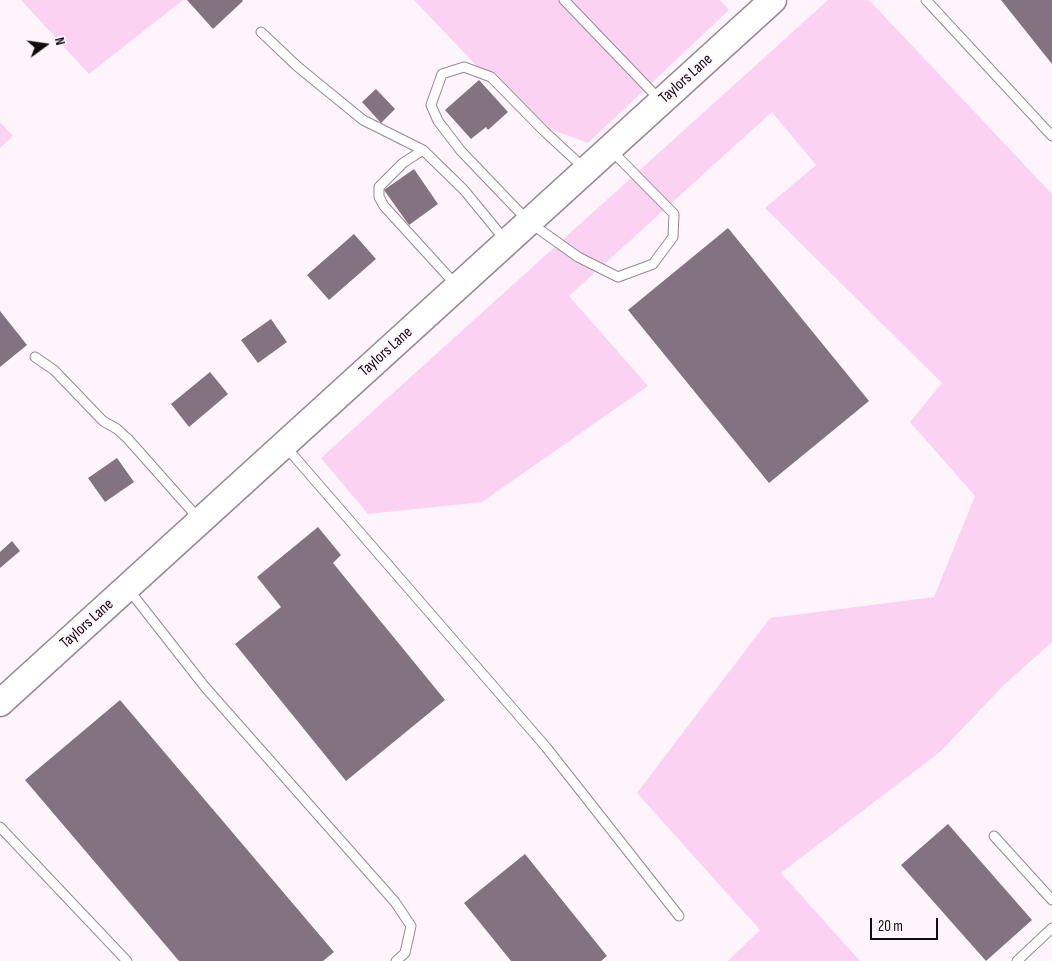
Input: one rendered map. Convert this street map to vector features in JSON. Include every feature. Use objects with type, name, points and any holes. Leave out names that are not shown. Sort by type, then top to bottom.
[{"type":"street","name":"Taylors Lane","points":[[0,703],[586,170],[762,6]]},
{"type":"lane","points":[[564,0],[661,101]]},
{"type":"lane","points":[[926,0],[1052,136]]},
{"type":"lane","points":[[261,32],[298,68],[363,120],[423,150],[464,190],[507,242]]},
{"type":"lane","points":[[586,170],[544,132],[491,77],[464,67],[442,74],[432,105],[438,121],[461,151],[529,222],[578,257],[618,277],[653,264],[673,237],[674,214],[610,148]]},
{"type":"lane","points":[[423,150],[403,163],[379,187],[379,197],[384,206],[457,287]]},
{"type":"lane","points":[[35,357],[54,370],[103,422],[117,429],[128,439],[201,521]]},
{"type":"lane","points":[[284,444],[546,747],[680,916]]},
{"type":"lane","points":[[127,588],[205,687],[395,902],[411,926],[405,953],[396,961]]},
{"type":"lane","points":[[0,827],[127,961]]},
{"type":"lane","points":[[994,836],[1052,900]]},
{"type":"lane","points":[[1017,961],[1052,928]]},
{"type":"shaded area","points":[[21,0],[183,0],[89,74]]},
{"type":"shaded area","points":[[414,0],[720,0],[729,10],[588,143],[530,122]]},
{"type":"shaded area","points":[[828,0],[869,0],[1052,194],[1052,642],[1004,685],[940,752],[781,873],[860,961],[728,961],[760,930],[637,793],[770,618],[934,597],[975,496],[910,422],[942,383],[765,208],[816,165],[772,112],[569,296],[648,386],[482,502],[368,514],[321,458]]},
{"type":"shaded area","points":[[0,122],[13,136],[0,148]]},
{"type":"building","points":[[187,0],[242,0],[243,1],[213,29]]},
{"type":"building","points":[[1001,0],[1052,0],[1052,64]]},
{"type":"building","points":[[479,80],[508,112],[488,130],[486,127],[471,139],[445,110]]},
{"type":"building","points":[[376,89],[395,109],[381,123],[362,102]]},
{"type":"building","points":[[414,169],[438,204],[409,225],[384,190]]},
{"type":"building","points":[[728,228],[869,401],[769,483],[628,310]]},
{"type":"building","points":[[354,234],[376,259],[329,300],[307,275]]},
{"type":"building","points":[[0,311],[27,345],[0,367]]},
{"type":"building","points":[[271,319],[287,342],[258,363],[241,340]]},
{"type":"building","points":[[210,372],[228,394],[189,427],[171,404]]},
{"type":"building","points":[[117,458],[134,482],[105,502],[88,478]]},
{"type":"building","points":[[318,527],[341,555],[333,563],[445,700],[346,781],[235,644],[281,607],[257,577]]},
{"type":"building","points":[[12,541],[20,551],[0,568],[0,552]]},
{"type":"building","points":[[120,700],[334,952],[323,961],[179,961],[25,780]]},
{"type":"building","points":[[948,824],[1032,920],[986,961],[901,865]]},
{"type":"building","points":[[525,854],[607,956],[601,961],[511,961],[464,903]]}]
